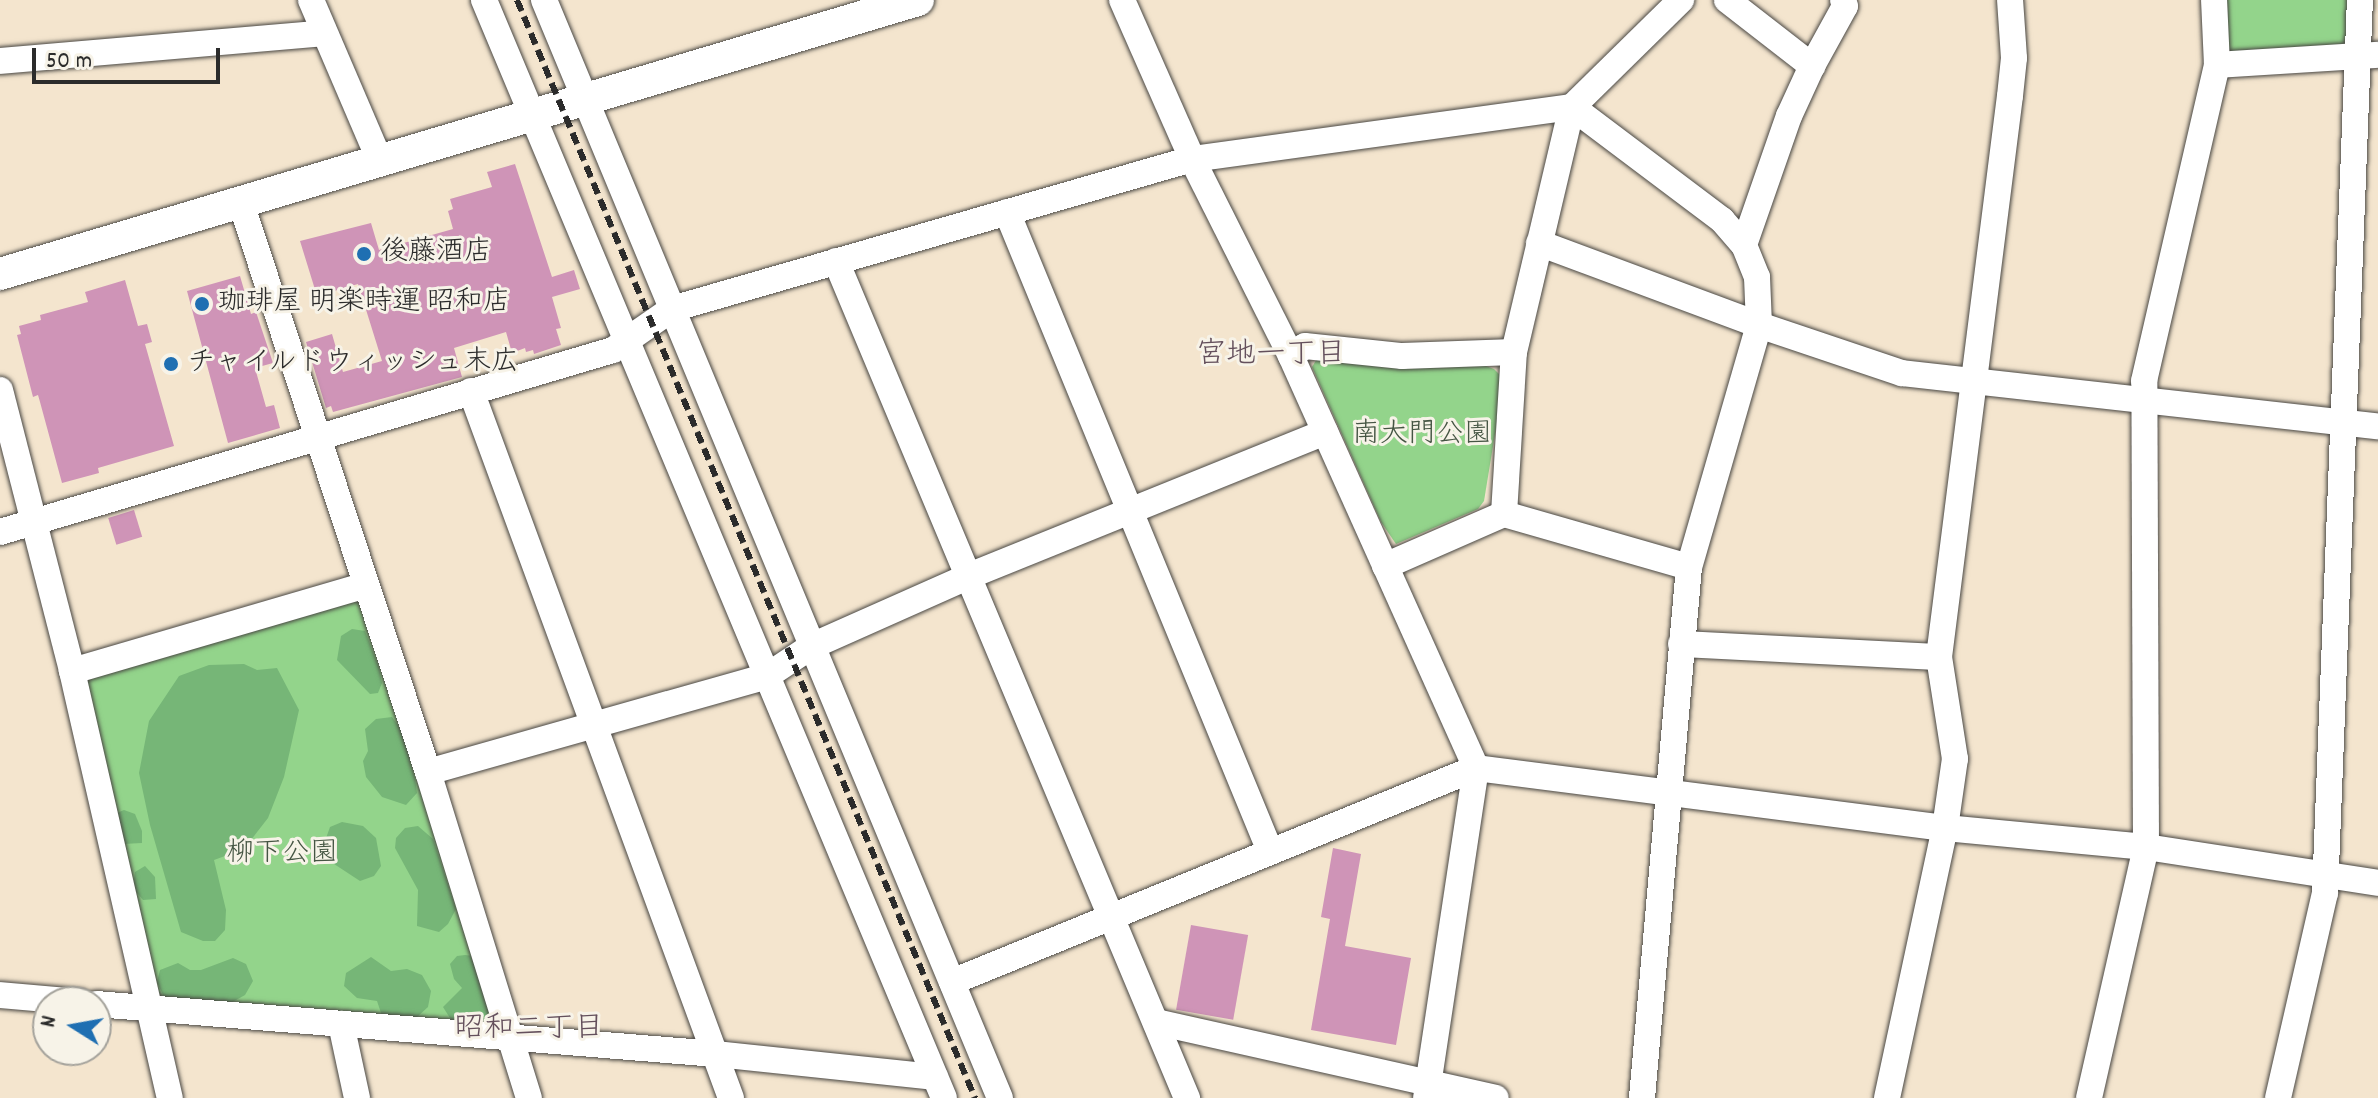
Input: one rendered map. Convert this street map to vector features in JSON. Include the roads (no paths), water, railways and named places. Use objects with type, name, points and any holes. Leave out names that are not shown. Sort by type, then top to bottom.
[{"type":"street","points":[[311,0],[380,161]]},
{"type":"street","points":[[484,0],[940,1087]]},
{"type":"street","points":[[544,0],[1000,1098]]},
{"type":"street","points":[[0,274],[918,0]]},
{"type":"street","points":[[1122,0],[1192,159],[1291,356],[1476,768],[1427,1091]]},
{"type":"street","points":[[1504,514],[1514,352],[1572,107],[1681,0]]},
{"type":"street","points":[[1727,0],[1812,66]]},
{"type":"street","points":[[1744,245],[1789,116],[1845,6],[1843,0]]},
{"type":"street","points":[[1887,1098],[1945,828],[1955,759],[1939,657],[2014,58],[2010,0]]},
{"type":"street","points":[[2089,1098],[2146,847],[2144,381],[2217,65],[2214,0]]},
{"type":"street","points":[[2278,1098],[2325,893],[2343,422],[2368,56],[2360,0]]},
{"type":"street","points":[[0,61],[324,33]]},
{"type":"street","points":[[2217,65],[2368,56]]},
{"type":"street","points":[[0,532],[317,435],[613,350],[672,309],[1192,159],[1572,107],[1722,220],[1744,245],[1757,277],[1759,325],[1689,567],[1642,1098]]},
{"type":"street","points":[[241,203],[428,772],[529,1098]]},
{"type":"street","points":[[1007,212],[1270,851]]},
{"type":"street","points":[[1539,243],[1759,325],[1902,373],[2378,426]]},
{"type":"street","points":[[836,261],[1187,1098]]},
{"type":"street","points":[[1291,356],[1305,346],[1402,356],[1514,352]]},
{"type":"street","points":[[0,390],[31,523],[72,671],[170,1098]]},
{"type":"street","points":[[471,391],[731,1098]]},
{"type":"street","points":[[428,772],[767,676],[812,646],[969,576],[1325,432]]},
{"type":"street","points":[[1385,566],[1504,514],[1689,567]]},
{"type":"street","points":[[72,671],[366,585]]},
{"type":"street","points":[[1681,644],[1939,657]]},
{"type":"street","points":[[952,982],[1476,768],[1667,790],[1945,828],[2146,847],[2378,883]]},
{"type":"street","points":[[0,995],[32,998]]},
{"type":"street","points":[[112,1006],[716,1054],[940,1087]]},
{"type":"street","points":[[1156,1022],[1427,1091],[1496,1098]]},
{"type":"street","points":[[341,1024],[357,1098]]},
{"type":"railway","points":[[517,0],[975,1098]]},
{"type":"place","name":"後藤酒店","points":[[364,254]]},
{"type":"place","name":"珈琲屋 明楽時運 昭和店","points":[[202,304]]},
{"type":"place","name":"チャイルドウィッシュ末広","points":[[171,364]]},
{"type":"district","name":"宮地一丁目","points":[[1271,357]]},
{"type":"district","name":"昭和二丁目","points":[[529,1031]]},
{"type":"park label","name":"南大門公園","points":[[1422,436]]},
{"type":"park label","name":"柳下公園","points":[[282,855]]}]
